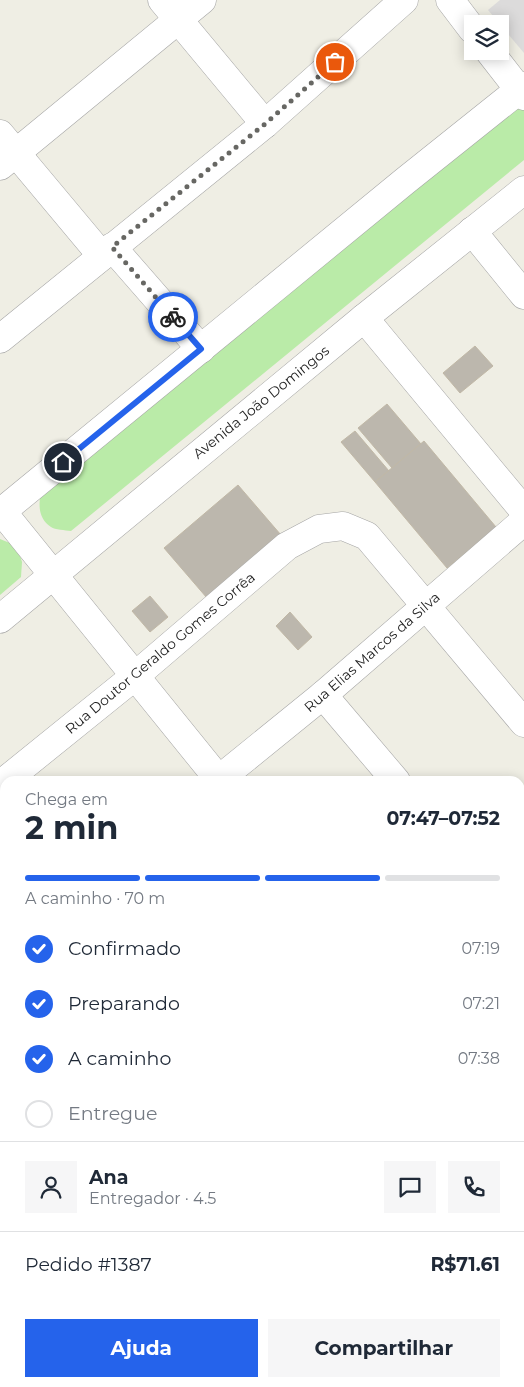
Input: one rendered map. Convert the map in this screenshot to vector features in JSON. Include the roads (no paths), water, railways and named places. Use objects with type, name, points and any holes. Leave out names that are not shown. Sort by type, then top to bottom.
[{"type":"street","points":[[201,349],[5,151],[170,10],[202,0]]},
{"type":"street","points":[[0,339],[265,124],[404,0]]},
{"type":"street","points":[[450,0],[464,19]]},
{"type":"street","points":[[170,10],[265,124]]},
{"type":"street","points":[[215,776],[1,511],[405,181],[522,91],[496,60]]},
{"type":"street","name":"Avenida João Domingos","points":[[0,618],[364,318],[524,190]]},
{"type":"street","points":[[472,231],[524,295]]},
{"type":"street","points":[[364,318],[524,511]]},
{"type":"street","name":"Rua Elias Marcos da Silva","points":[[225,776],[323,695],[524,521]]},
{"type":"street","name":"Rua Doutor Geraldo Gomes Corrêa","points":[[11,776],[135,676],[287,546],[319,529],[343,526],[367,536],[426,605]]},
{"type":"street","points":[[426,605],[524,723]]},
{"type":"street","points":[[323,695],[392,776]]}]
